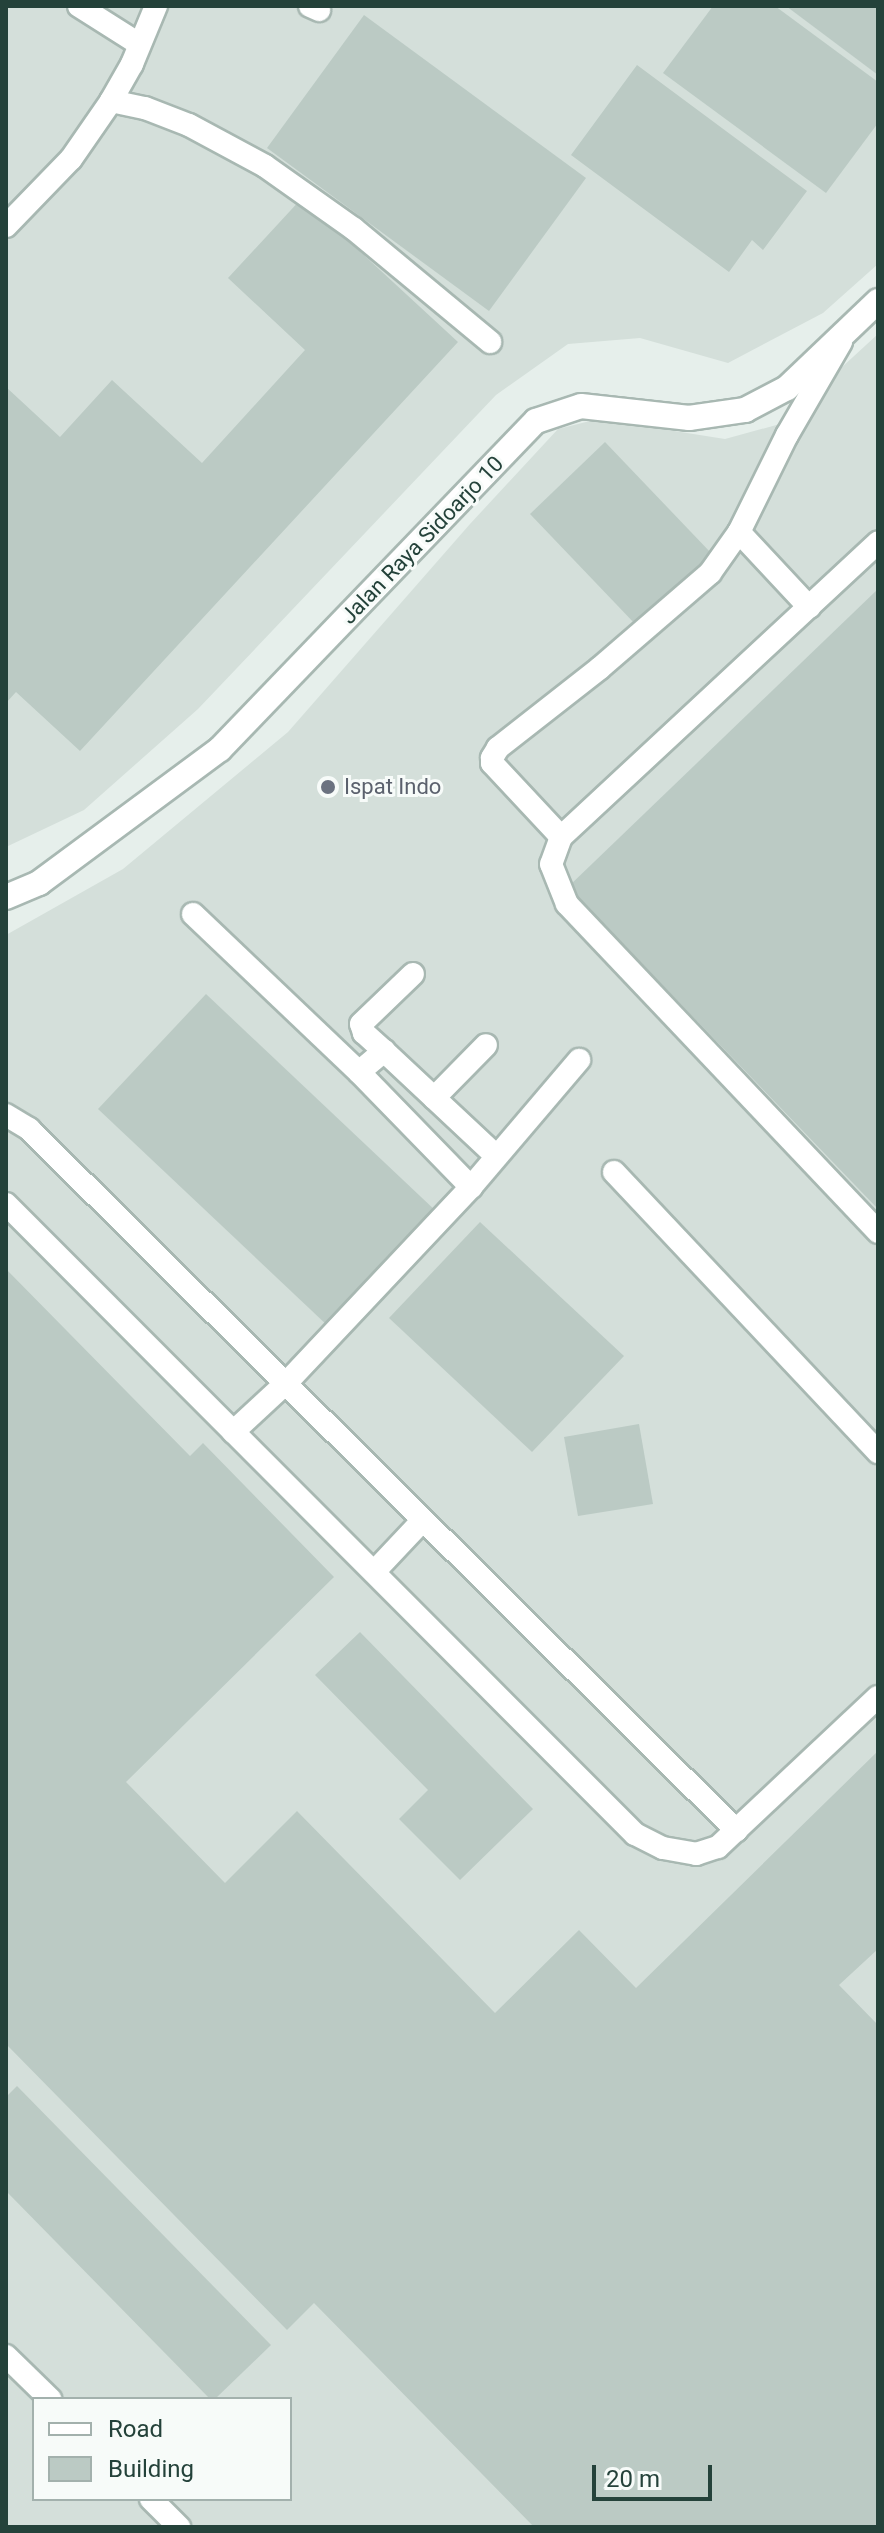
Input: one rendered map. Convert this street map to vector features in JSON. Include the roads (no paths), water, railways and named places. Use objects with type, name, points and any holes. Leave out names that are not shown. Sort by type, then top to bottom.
[{"type":"street","name":"Jalan Raya Sidoarjo 10","points":[[6,897],[39,883],[220,749],[536,421],[581,406],[689,418],[745,410],[787,388],[878,301]]},
{"type":"lane","points":[[79,6],[139,44]]},
{"type":"lane","points":[[6,226],[71,159],[111,101],[132,64],[156,6]]},
{"type":"lane","points":[[111,101],[145,108],[189,125],[265,166],[354,229],[490,342]]},
{"type":"lane","points":[[561,837],[492,763],[493,754],[710,573],[739,532],[787,435],[844,336]]},
{"type":"lane","points":[[739,532],[809,607]]},
{"type":"lane","points":[[878,542],[561,837],[551,864],[567,904],[878,1232]]},
{"type":"lane","points":[[193,914],[359,1072],[471,1187]]},
{"type":"lane","points":[[413,974],[361,1024],[364,1033],[495,1155]]},
{"type":"lane","points":[[434,1098],[486,1045]]},
{"type":"lane","points":[[359,1072],[384,1051]]},
{"type":"lane","points":[[233,1432],[286,1383],[471,1187],[495,1155],[579,1060]]},
{"type":"lane","points":[[6,1115],[29,1129],[736,1830]]},
{"type":"lane","points":[[614,1172],[878,1452]]},
{"type":"lane","points":[[6,1204],[635,1834],[663,1848],[696,1854],[718,1847],[878,1697]]},
{"type":"lane","points":[[374,1572],[423,1520]]},
{"type":"lane","points":[[6,2356],[48,2397]]},
{"type":"lane","points":[[153,2501],[179,2527]]},
{"type":"place","name":"Ispat Indo","points":[[328,787]]}]
